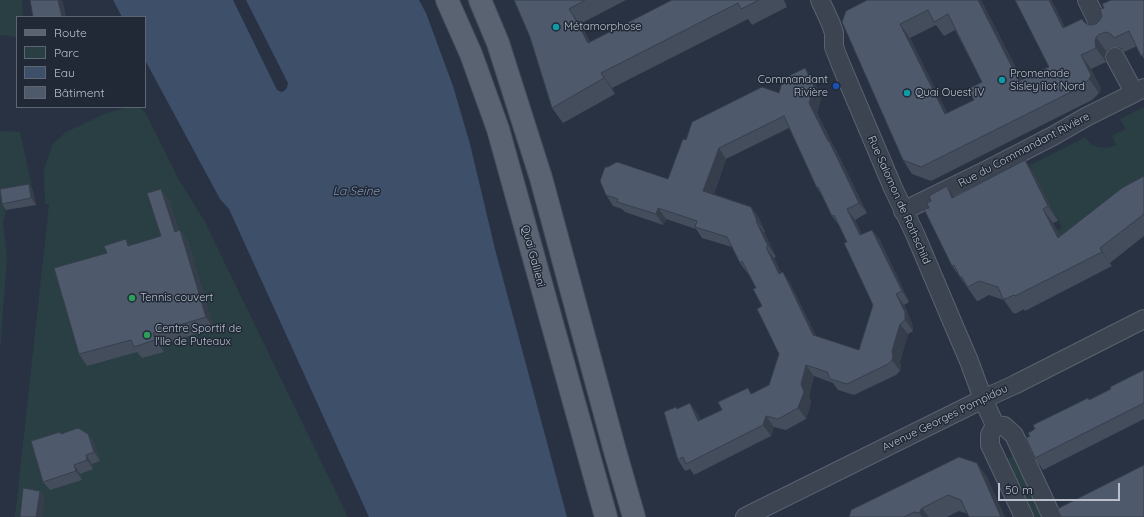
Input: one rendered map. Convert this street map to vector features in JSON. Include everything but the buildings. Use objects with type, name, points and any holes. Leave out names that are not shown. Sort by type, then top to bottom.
[{"type":"main road","name":"Quai Gallieni","points":[[448,0],[471,54],[498,129],[606,517]]},
{"type":"main road","points":[[480,0],[498,43],[541,178],[634,517]]},
{"type":"street","name":"Rue Salomon de Rothschild","points":[[820,0],[834,33],[834,47],[841,66],[903,211],[915,234],[995,425]]},
{"type":"street","points":[[1087,0],[1100,28]]},
{"type":"street","points":[[1115,57],[1139,90]]},
{"type":"street","name":"Rue du Commandant Rivière","points":[[903,211],[987,170],[1139,90]]},
{"type":"street","name":"Avenue Georges Pompidou","points":[[745,517],[1014,385],[1144,319]]},
{"type":"street","points":[[1024,517],[990,446],[990,435],[995,425],[1004,426],[1014,435],[1052,517]]},
{"type":"green space","points":[[0,0],[22,0],[23,16],[16,16],[16,37],[0,35]]},
{"type":"green space","points":[[1144,107],[1144,195],[1063,243],[1057,231],[1062,228],[1030,165],[1086,137],[1092,145],[1098,147],[1108,148],[1116,145],[1112,136],[1126,129],[1120,119]]},
{"type":"green space","name":"Centre Sportif de l'Ile de Puteaux","points":[[124,108],[140,108],[145,112],[178,178],[205,222],[348,517],[15,517],[49,204],[45,204],[44,169],[53,144],[66,132],[104,114]]},
{"type":"green space","points":[[0,131],[20,132],[33,191],[6,210],[3,223],[7,256],[0,352]]},
{"type":"green space","points":[[1013,456],[1041,517],[1035,517],[1008,459]]},
{"type":"water","name":"La Seine","points":[[113,0],[233,0],[277,90],[281,92],[287,88],[288,83],[246,0],[419,0],[426,13],[453,86],[470,144],[495,249],[567,517],[369,517],[229,209],[220,199],[146,62],[146,16],[121,16]]},
{"type":"place","name":"Métamorphose","points":[[556,27]]},
{"type":"place","name":"Promenade Sisley îlot Nord","points":[[1002,80]]},
{"type":"place","name":"Commandant Rivière","points":[[836,86]]},
{"type":"place","name":"Quai Ouest IV","points":[[907,93]]},
{"type":"place","name":"Tennis couvert","points":[[132,298]]},
{"type":"place","name":"Centre Sportif de l'Ile de Puteaux","points":[[147,335]]}]
